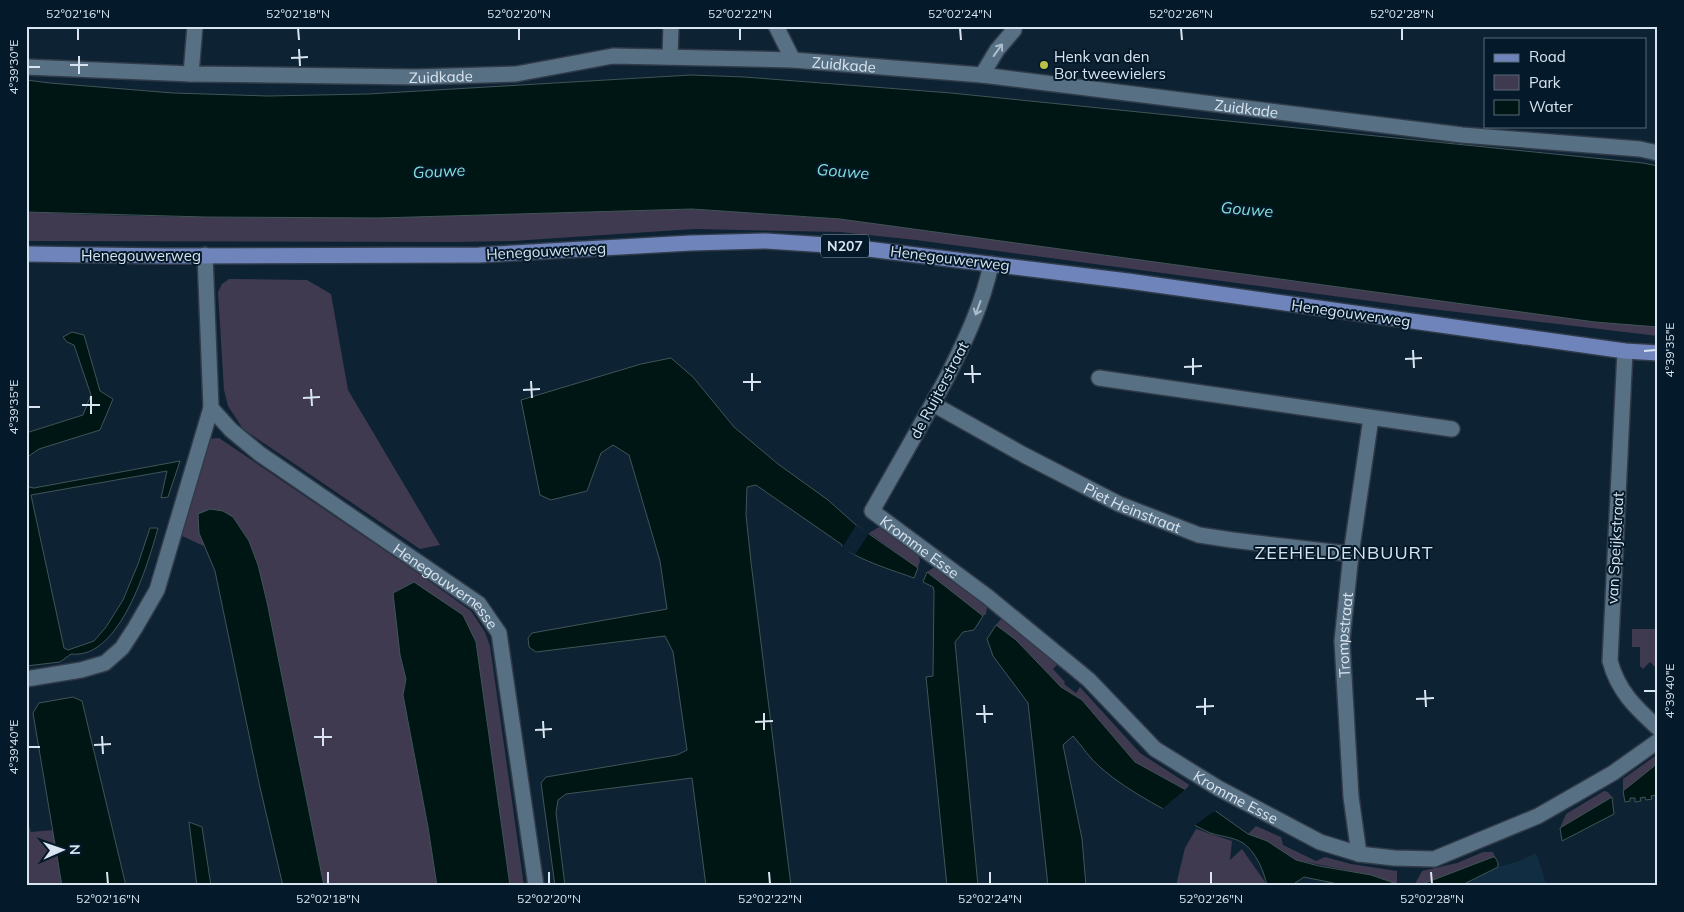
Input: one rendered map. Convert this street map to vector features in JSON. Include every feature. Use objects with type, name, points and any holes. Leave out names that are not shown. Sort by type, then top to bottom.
[{"type":"main road","name":"Henegouwerweg","points":[[26,254],[204,256],[479,255],[691,243],[766,241],[842,246],[1128,281],[1625,351],[1658,353]]},
{"type":"street","points":[[191,74],[195,26]]},
{"type":"street","points":[[670,57],[671,26]]},
{"type":"street","points":[[776,26],[793,60]]},
{"type":"street","points":[[982,75],[997,50],[1014,30],[1014,26]]},
{"type":"street","name":"Zuidkade","points":[[26,67],[191,74],[416,77],[516,74],[613,56],[793,60],[982,75],[1462,135],[1640,150],[1658,154]]},
{"type":"street","points":[[26,679],[81,670],[105,663],[122,648],[157,590],[211,408],[204,256]]},
{"type":"street","name":"de Ruijterstraat","points":[[872,511],[933,404],[968,335],[988,282],[991,264]]},
{"type":"street","name":"van Speijkstraat","points":[[1625,351],[1610,661],[1614,676],[1621,690],[1638,710],[1658,728]]},
{"type":"street","points":[[1099,378],[1452,429]]},
{"type":"street","name":"Piet Heinstraat","points":[[933,404],[1024,455],[1119,504],[1199,535],[1351,554]]},
{"type":"street","name":"Henegouwernesse","points":[[211,408],[231,430],[260,454],[479,604],[498,633],[536,886]]},
{"type":"street","name":"Trompstraat","points":[[1359,854],[1351,797],[1342,642],[1351,554],[1371,418]]},
{"type":"street","name":"Kromme Esse","points":[[872,511],[988,597],[1083,675],[1155,749],[1218,788],[1320,842],[1359,854],[1394,858],[1434,858],[1538,816],[1613,773],[1658,741]]},
{"type":"shaded area","points":[[1536,853],[1547,886],[1460,886],[1498,867],[1519,861]]},
{"type":"green space","points":[[692,209],[840,219],[1595,322],[1658,327],[1658,336],[1415,307],[916,240],[840,232],[694,229],[513,241],[456,242],[26,241],[26,212],[193,217],[359,217]]},
{"type":"green space","points":[[229,279],[307,280],[331,294],[348,390],[440,545],[420,549],[243,429],[228,406],[224,390],[218,292],[222,284]]},
{"type":"green space","points":[[219,438],[471,611],[485,632],[490,646],[524,886],[510,886],[476,642],[463,615],[400,655],[406,679],[403,695],[437,886],[324,886],[267,602],[258,565],[249,541],[233,517],[199,533],[206,547],[182,536],[209,439]]},
{"type":"green space","points":[[879,527],[918,554],[920,561],[918,568],[869,533]]},
{"type":"green space","points":[[936,568],[985,604],[987,608],[986,614],[983,616],[927,572]]},
{"type":"green space","points":[[1001,619],[1005,619],[1058,664],[1053,669],[1065,682],[1064,684],[1076,693],[1080,687],[1140,753],[1188,784],[1186,790],[1135,762],[1082,700],[1061,687],[1016,640],[996,625]]},
{"type":"green space","points":[[1632,629],[1658,629],[1658,670],[1650,662],[1643,669],[1640,666],[1640,647],[1632,647]]},
{"type":"green space","points":[[1658,754],[1658,763],[1623,791],[1623,779]]},
{"type":"green space","points":[[1604,791],[1608,792],[1612,797],[1560,828],[1566,814]]},
{"type":"green space","points":[[26,817],[31,832],[53,830],[62,886],[26,886]]},
{"type":"green space","points":[[1256,826],[1281,837],[1283,845],[1316,861],[1325,857],[1351,864],[1397,871],[1397,884],[1371,875],[1296,860],[1267,841],[1248,834]]},
{"type":"green space","points":[[1196,829],[1232,841],[1230,860],[1242,849],[1265,882],[1265,886],[1177,886],[1185,848]]},
{"type":"green space","points":[[1483,852],[1493,852],[1495,857],[1420,885],[1415,884],[1422,871],[1457,863]]},
{"type":"water","name":"Gouwe","points":[[691,75],[744,77],[951,93],[1658,166],[1658,327],[1595,322],[840,219],[692,209],[378,218],[205,217],[26,212],[26,80],[173,93],[268,96],[368,94]]},
{"type":"water","points":[[72,332],[84,335],[100,391],[113,399],[100,430],[39,449],[26,458],[26,433],[83,415],[91,395],[74,345],[67,342],[63,337]]},
{"type":"water","points":[[671,358],[693,377],[734,427],[778,464],[828,500],[856,525],[918,568],[914,578],[863,559],[845,549],[841,544],[756,485],[747,487],[746,515],[751,562],[791,886],[706,886],[692,778],[566,794],[558,800],[556,813],[565,886],[555,886],[541,783],[546,777],[677,755],[687,750],[673,652],[665,636],[536,652],[529,647],[528,638],[532,633],[667,609],[660,561],[629,455],[613,445],[601,453],[587,491],[551,500],[540,495],[521,400],[641,364]]},
{"type":"water","points":[[180,461],[168,497],[161,498],[167,471],[31,495],[64,648],[68,650],[94,641],[106,627],[123,600],[150,528],[158,528],[147,564],[129,607],[104,642],[88,652],[71,654],[60,662],[26,666],[26,479],[29,487],[34,488]]},
{"type":"water","points":[[210,509],[223,511],[233,517],[249,541],[258,565],[324,886],[283,886],[259,783],[215,571],[199,533],[198,514]]},
{"type":"water","points":[[927,572],[983,616],[974,630],[963,632],[955,642],[978,886],[947,886],[926,677],[933,676],[934,591],[933,587],[923,582]]},
{"type":"water","points":[[414,582],[463,615],[476,642],[510,886],[437,886],[403,695],[406,679],[400,655],[393,593]]},
{"type":"water","points":[[996,625],[1016,640],[1061,687],[1082,700],[1135,762],[1186,790],[1248,834],[1267,841],[1296,860],[1371,875],[1397,884],[1420,885],[1493,857],[1495,857],[1498,863],[1498,867],[1460,886],[1348,886],[1304,877],[1295,883],[1296,886],[1267,886],[1259,862],[1252,851],[1243,843],[1206,831],[1138,795],[1097,764],[1073,736],[1063,745],[1082,839],[1086,886],[1048,886],[1028,703],[993,656],[987,639]]},
{"type":"water","points":[[73,697],[82,701],[126,886],[62,886],[33,713],[39,703]]},
{"type":"water","points":[[1658,763],[1658,797],[1656,798],[1656,795],[1651,796],[1652,799],[1646,800],[1645,797],[1640,798],[1641,801],[1635,802],[1635,798],[1630,798],[1630,801],[1625,802],[1623,791]]},
{"type":"water","points":[[1612,797],[1614,814],[1562,841],[1560,828]]},
{"type":"water","points":[[189,822],[202,827],[211,886],[197,886]]},
{"type":"pier","points":[[856,525],[869,533],[855,555],[842,548]]},
{"type":"pier","points":[[1187,788],[1218,810],[1193,827],[1162,809]]},
{"type":"place","name":"Henk van den Bor tweewielers","points":[[1044,65]]},
{"type":"district","name":"ZEEHELDENBUURT","points":[[1344,552]]}]
